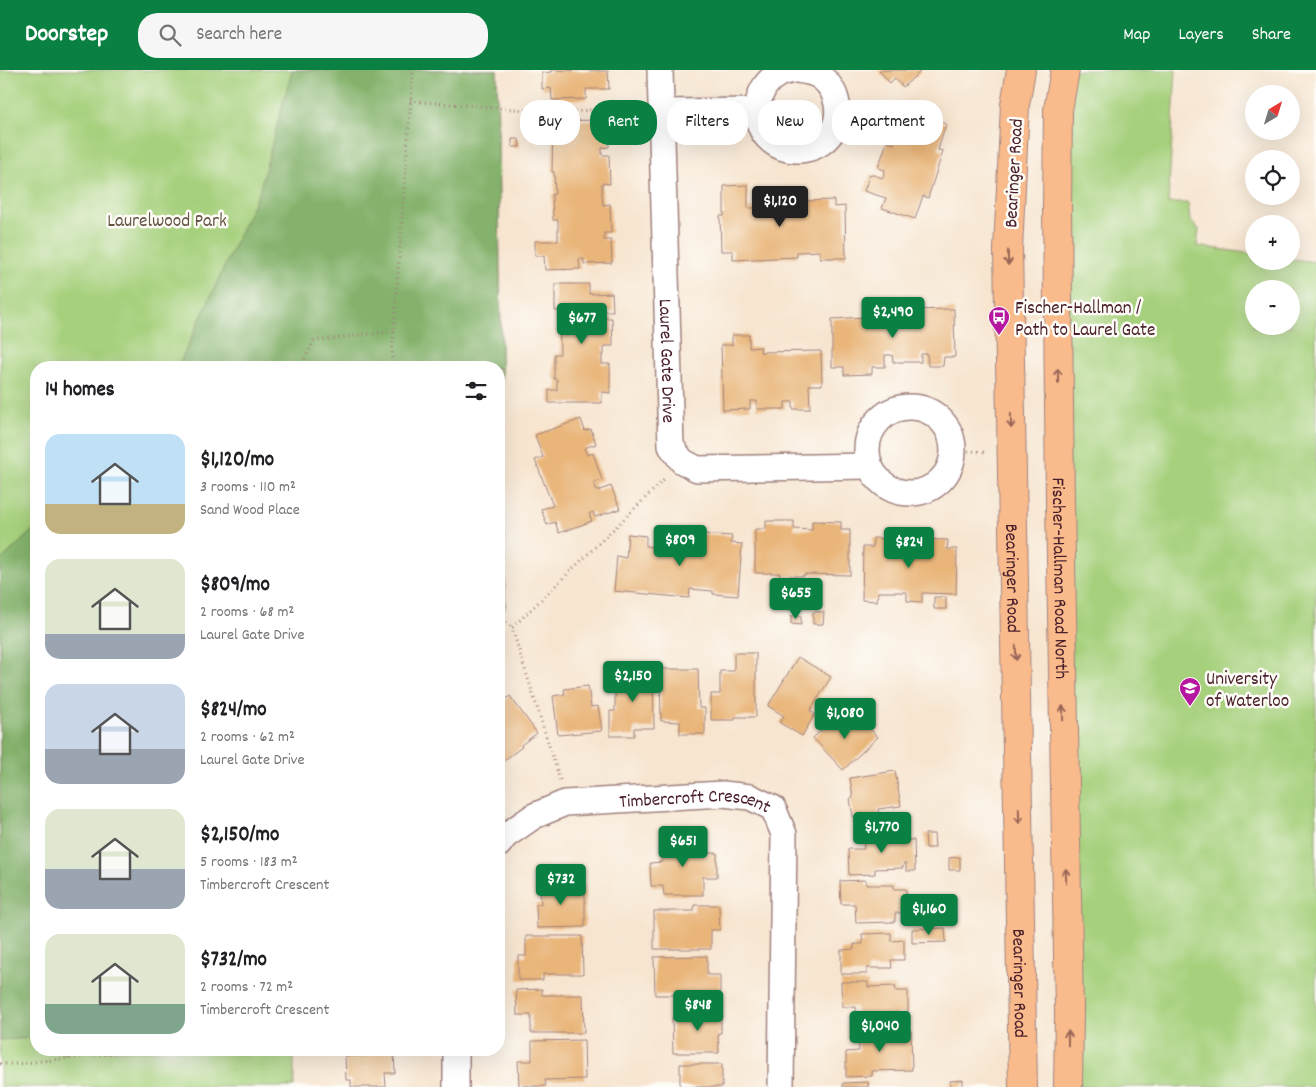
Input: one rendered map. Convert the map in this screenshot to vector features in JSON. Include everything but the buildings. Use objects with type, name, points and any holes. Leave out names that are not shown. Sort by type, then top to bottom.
[{"type":"main road","name":"Bearinger Road","points":[[1020,70],[1015,105],[1008,249],[1024,1087]]},
{"type":"main road","name":"Fischer-Hallman Road North","points":[[1065,70],[1058,110],[1056,208],[1068,1087]]},
{"type":"street","name":"Laurel Gate Drive","points":[[660,70],[671,446],[682,461]]},
{"type":"street","points":[[795,70],[808,71],[821,77],[831,87],[837,102],[837,120],[831,133],[821,143],[805,150],[791,150],[778,146],[767,137],[760,125],[757,111],[759,96],[767,84],[778,74],[795,70]]},
{"type":"street","points":[[661,112],[757,111]]},
{"type":"street","points":[[905,407],[921,408],[938,417],[948,429],[954,450],[951,464],[947,473],[937,484],[924,492],[903,493],[888,489],[877,479],[869,466],[866,453],[868,438],[874,424],[891,411],[905,407]]},
{"type":"street","points":[[682,461],[697,469],[869,466]]},
{"type":"street","name":"Timbercroft Crescent","points":[[505,836],[534,816],[565,803],[723,794],[750,797],[774,808],[784,834],[781,1087]]},
{"type":"street","points":[[456,1056],[456,1087]]},
{"type":"path","points":[[392,361],[413,70]]},
{"type":"path","points":[[410,101],[566,113],[590,110]]},
{"type":"path","points":[[304,361],[314,340],[394,330]]},
{"type":"path","points":[[954,450],[993,452]]},
{"type":"path","points":[[512,628],[651,494],[682,461]]},
{"type":"path","points":[[505,621],[512,628],[559,776],[565,803]]},
{"type":"path","points":[[0,1064],[87,1056]]},
{"type":"green space","name":"Laurelwood Park","points":[[0,70],[497,70],[501,361],[30,361],[30,1056],[294,1056],[294,1087],[0,1087]]},
{"type":"green space","points":[[292,70],[497,70],[501,361],[181,361],[259,192]]},
{"type":"green space","name":"University of Waterloo","points":[[1064,70],[1176,70],[1168,203],[1188,203],[1190,221],[1199,229],[1197,246],[1245,253],[1245,270],[1300,270],[1300,260],[1316,262],[1316,1087],[1076,1087]]},
{"type":"green space","points":[[30,533],[30,1038],[0,1040],[0,561]]},
{"type":"place","name":"Fischer-Hallman / Path to Laurel Gate","points":[[999,336]]},
{"type":"place","name":"University of Waterloo","points":[[1190,707]]}]
